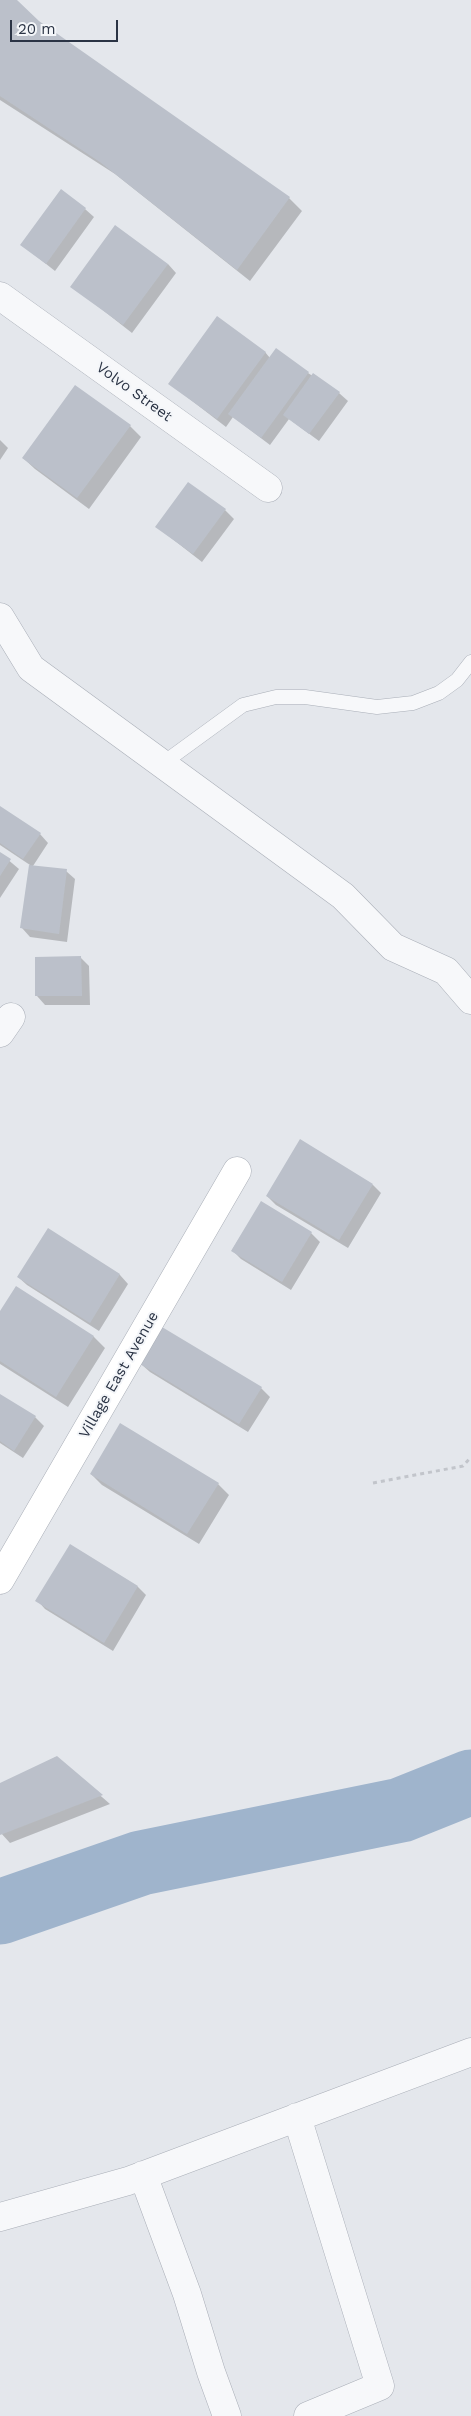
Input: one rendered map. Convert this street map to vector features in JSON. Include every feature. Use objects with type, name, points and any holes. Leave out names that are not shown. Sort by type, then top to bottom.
[{"type":"street","name":"Volvo Street","points":[[0,296],[268,488]]},
{"type":"street","points":[[0,617],[31,668],[343,896],[393,947],[446,971],[471,1000]]},
{"type":"street","name":"Village East Avenue","points":[[0,1580],[237,1171]]},
{"type":"street","points":[[0,2217],[143,2175],[471,2052]]},
{"type":"street","points":[[297,2117],[380,2386],[308,2416]]},
{"type":"street","points":[[143,2175],[187,2294],[210,2372],[227,2416]]},
{"type":"lane","points":[[162,764],[243,705],[276,697],[305,697],[377,707],[413,703],[439,693],[457,680],[471,662]]},
{"type":"path","points":[[373,1482],[464,1466],[471,1457]]},
{"type":"building","points":[[0,0],[17,0],[39,21],[290,197],[237,270],[100,162],[0,96]]},
{"type":"building","points":[[61,189],[86,208],[46,264],[20,245]]},
{"type":"building","points":[[115,225],[168,264],[123,325],[70,287]]},
{"type":"building","points":[[217,316],[266,352],[217,419],[168,384]]},
{"type":"building","points":[[276,348],[309,372],[261,438],[228,414]]},
{"type":"building","points":[[313,373],[340,392],[309,434],[283,415]]},
{"type":"building","points":[[75,385],[131,425],[77,498],[22,458]]},
{"type":"building","points":[[188,482],[226,509],[193,554],[155,527]]},
{"type":"building","points":[[0,806],[41,833],[23,859],[0,843]]},
{"type":"building","points":[[0,852],[11,859],[0,876]]},
{"type":"building","points":[[29,865],[67,869],[59,934],[20,928]]},
{"type":"building","points":[[81,956],[82,996],[35,996],[35,957]]},
{"type":"building","points":[[300,1139],[373,1184],[339,1240],[266,1196]]},
{"type":"building","points":[[261,1201],[312,1232],[282,1282],[231,1251]]},
{"type":"building","points":[[48,1228],[120,1274],[90,1323],[17,1277]]},
{"type":"building","points":[[16,1286],[94,1336],[56,1397],[0,1361],[0,1311]]},
{"type":"building","points":[[162,1327],[262,1387],[239,1424],[140,1364]]},
{"type":"building","points":[[0,1394],[36,1416],[14,1451],[0,1441]]},
{"type":"building","points":[[120,1423],[219,1483],[187,1534],[90,1474]]},
{"type":"building","points":[[70,1544],[138,1586],[104,1643],[35,1601]]},
{"type":"building","points":[[57,1756],[103,1795],[0,1835],[0,1783]]},
{"type":"waterway","points":[[0,1912],[141,1863],[401,1810],[471,1782]]}]
